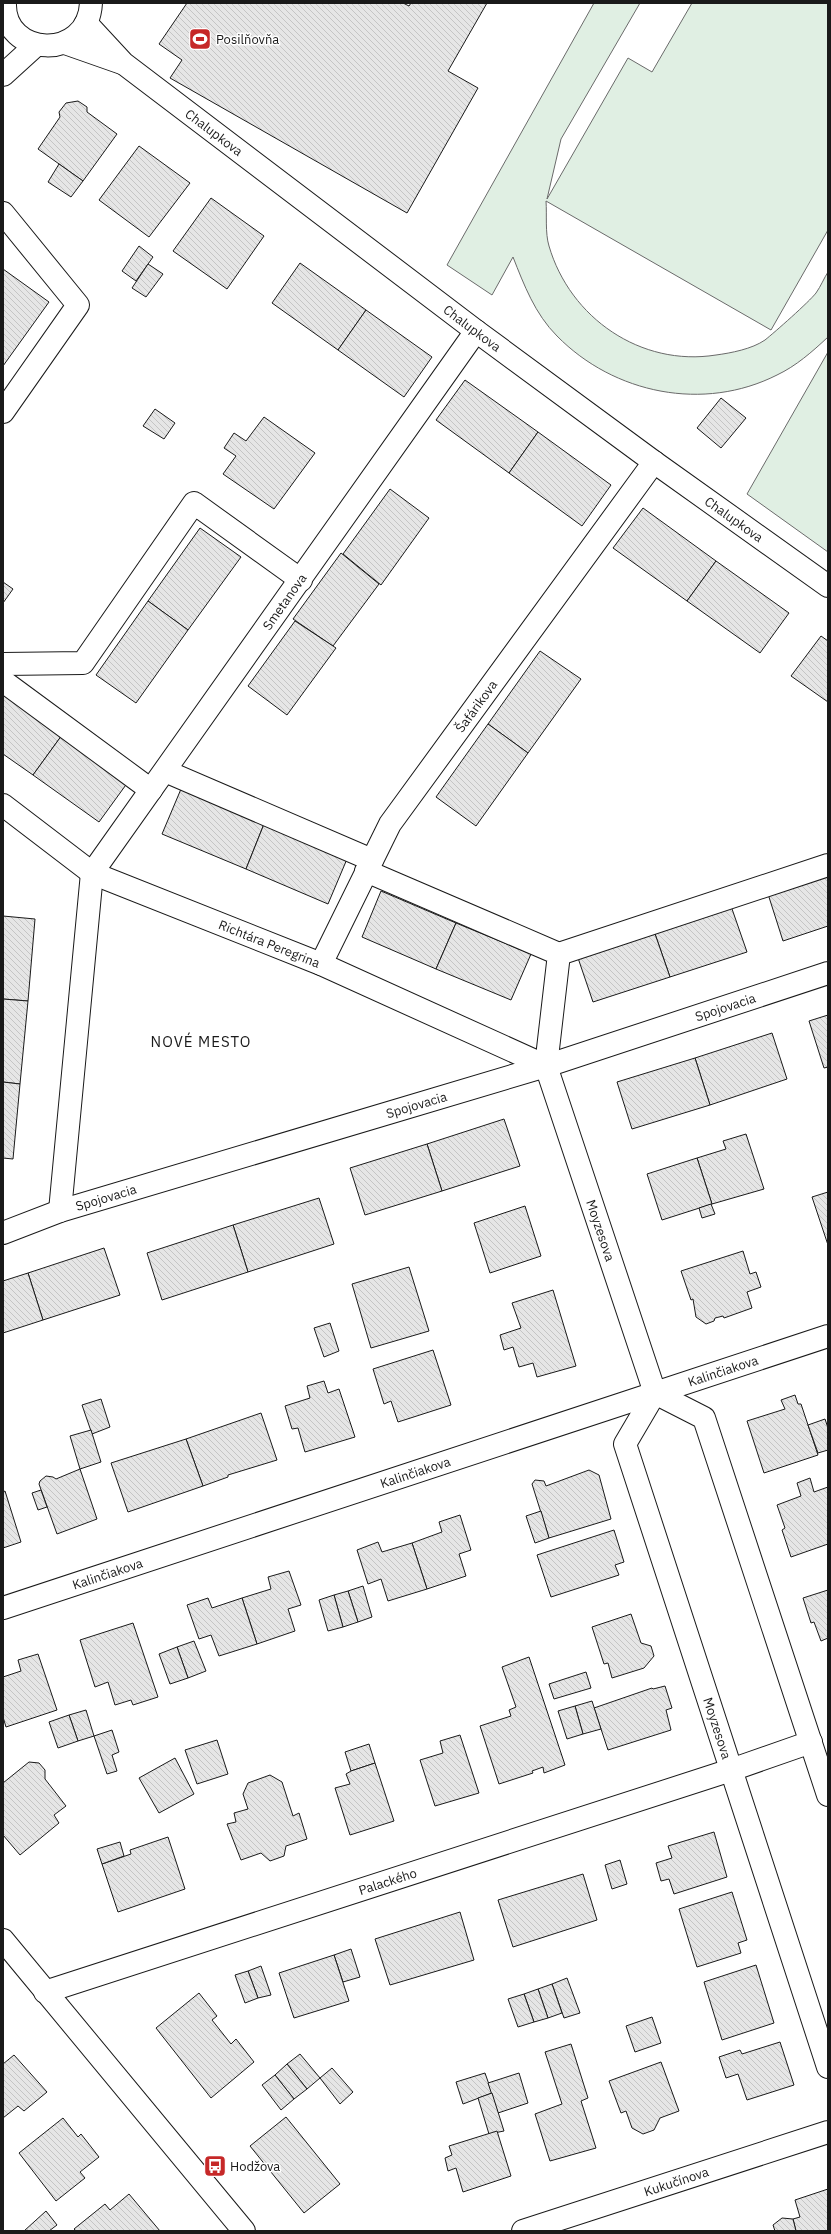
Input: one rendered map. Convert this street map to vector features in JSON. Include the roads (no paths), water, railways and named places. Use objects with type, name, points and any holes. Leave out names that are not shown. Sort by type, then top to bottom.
[{"type":"street","points":[[5,15],[14,30],[24,39],[36,45],[50,47],[65,43],[81,31],[89,13]]},
{"type":"street","name":"Chalupkova","points":[[89,13],[123,63]]},
{"type":"street","name":"Chalupkova","points":[[65,43],[123,63],[476,331],[654,462],[828,586]]},
{"type":"street","points":[[3,75],[36,45]]},
{"type":"street","points":[[3,212],[78,305],[3,412]]},
{"type":"street","name":"Smetanova","points":[[92,873],[476,331]]},
{"type":"street","name":"Šafárikova","points":[[321,964],[390,824],[654,462]]},
{"type":"street","points":[[3,664],[84,663],[194,503],[301,580]]},
{"type":"street","points":[[3,681],[152,790]]},
{"type":"street","points":[[165,771],[559,954],[828,864]]},
{"type":"street","name":"Richtára Peregrina","points":[[3,805],[92,873],[321,964],[546,1066]]},
{"type":"street","points":[[60,1211],[92,873]]},
{"type":"street","points":[[546,1066],[559,954]]},
{"type":"street","name":"Spojovacia","points":[[3,1233],[60,1211],[546,1066],[828,973]]},
{"type":"street","name":"Moyzesova","points":[[546,1066],[655,1393],[626,1444],[828,2067]]},
{"type":"street","name":"Kalinčiakova","points":[[3,1608],[828,1336]]},
{"type":"street","points":[[655,1393],[704,1418],[828,1795]]},
{"type":"street","name":"Palackého","points":[[45,1992],[731,1770],[811,1742]]},
{"type":"street","points":[[3,1940],[244,2231]]},
{"type":"street","name":"Kukučínova","points":[[523,2231],[828,2132]]},
{"type":"place","name":"Posilňovňa","points":[[200,39]]},
{"type":"place","name":"Hodžova","points":[[215,2166]]},
{"type":"district","name":"NOVÉ MESTO","points":[[201,1041]]}]
